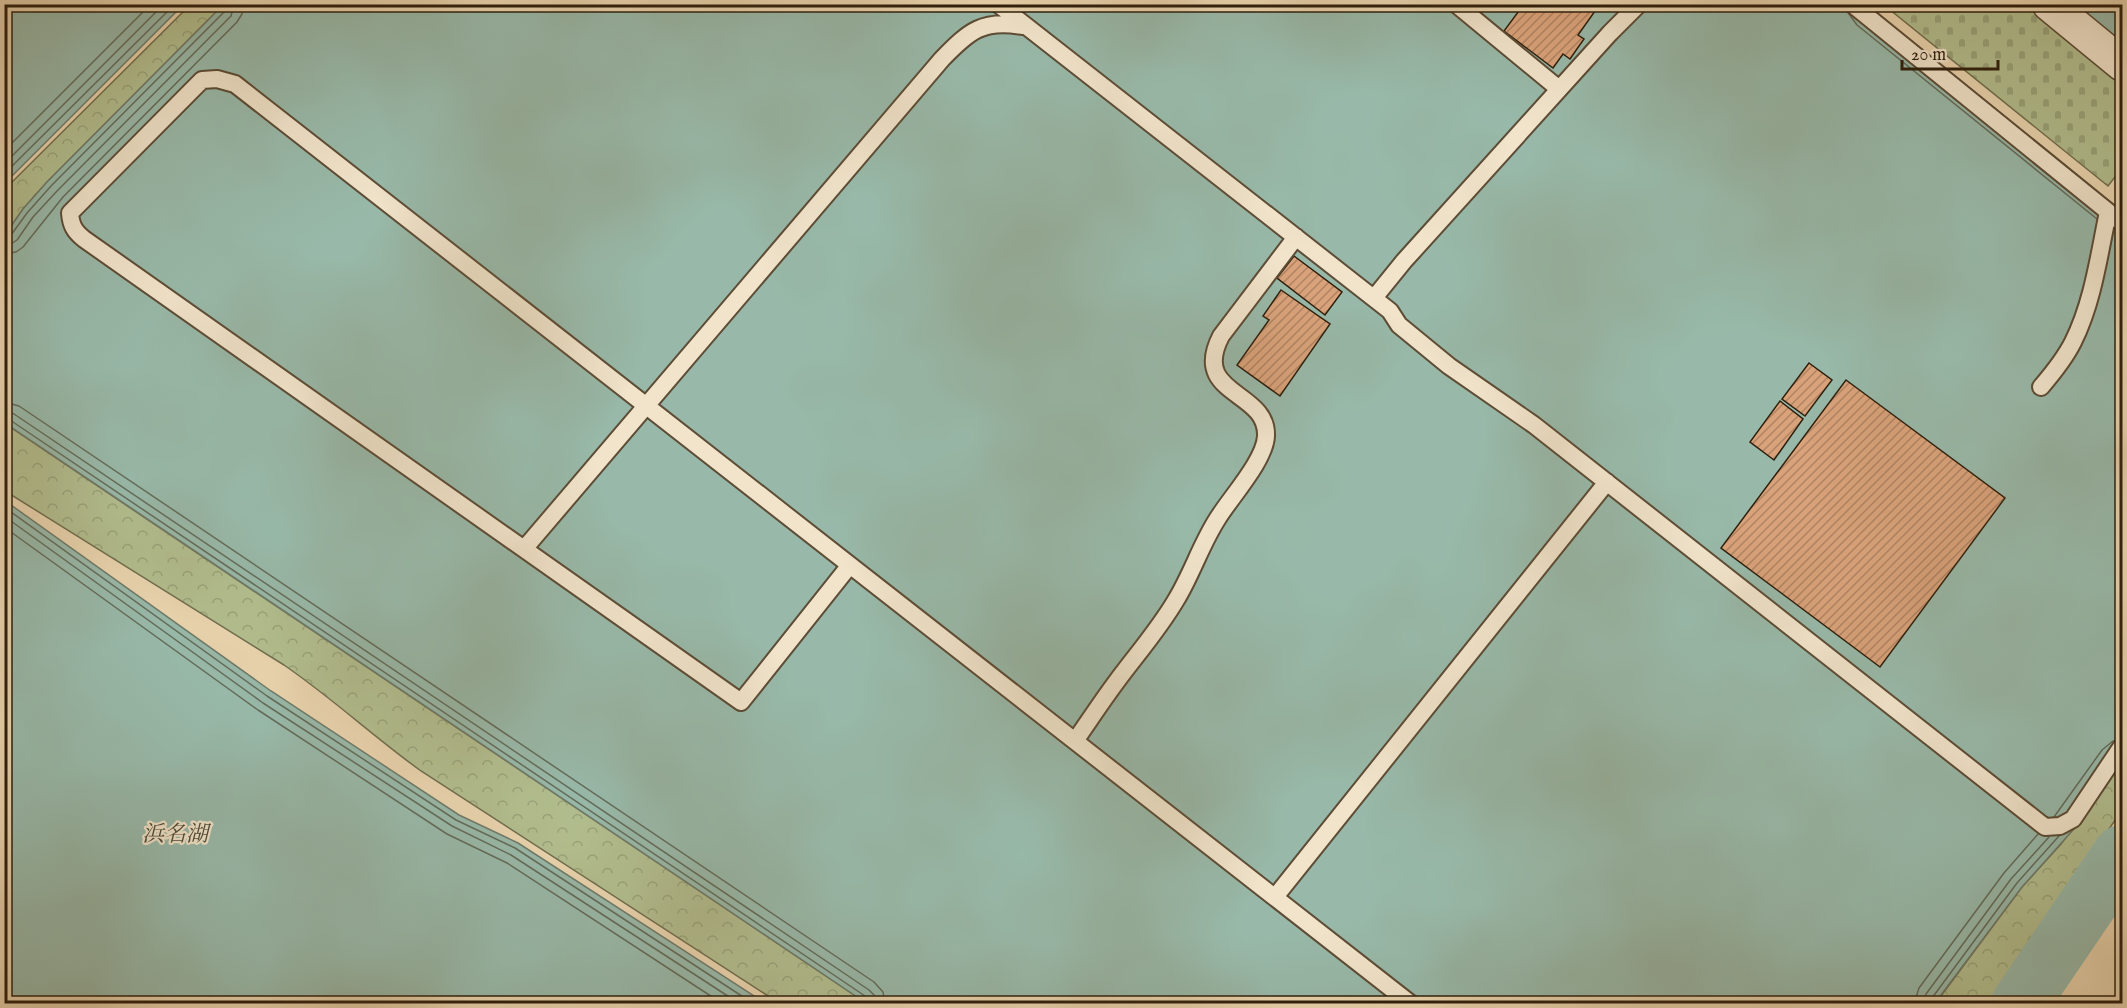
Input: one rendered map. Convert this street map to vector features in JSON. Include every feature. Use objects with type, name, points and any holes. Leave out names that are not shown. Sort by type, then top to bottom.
[{"type":"street","points":[[2049,4],[2122,64]]},
{"type":"lane","points":[[998,4],[1374,298],[1390,311],[1399,324],[1449,366],[1534,425],[2045,826],[2060,826],[2073,819],[2122,746]]},
{"type":"lane","points":[[1456,4],[1559,89]]},
{"type":"lane","points":[[1374,298],[1404,261],[1559,89],[1639,4]]},
{"type":"lane","points":[[1851,4],[2122,223]]},
{"type":"lane","points":[[524,549],[954,46],[968,34],[985,26],[1002,22],[1026,26]]},
{"type":"lane","points":[[850,565],[741,702],[75,233],[70,213],[202,80],[217,79],[235,84],[647,405],[1411,1004]]},
{"type":"lane","points":[[2041,387],[2059,366],[2084,318],[2108,212]]},
{"type":"lane","points":[[1076,741],[1175,602],[1209,534],[1262,451],[1266,438],[1265,424],[1257,412],[1220,380],[1214,371],[1212,360],[1221,336],[1296,237]]},
{"type":"lane","points":[[1275,897],[1607,482]]},
{"type":"green space","points":[[190,5],[223,5],[47,182],[23,209],[5,235],[4,190]]},
{"type":"green space","points":[[1884,5],[2026,5],[2122,82],[2122,168],[2108,186]]},
{"type":"green space","points":[[4,423],[866,1003],[779,1003],[421,771],[284,665],[5,491]]},
{"type":"green space","points":[[2122,759],[2122,810],[1990,1003],[1935,1004],[2022,887],[2061,844]]},
{"type":"water","points":[[5,4],[183,5],[5,183]]},
{"type":"water","points":[[223,5],[1867,5],[2122,211],[2122,759],[2081,821],[2022,887],[1935,1003],[866,1003],[5,423],[5,235],[23,209],[47,182]]},
{"type":"water","name":"浜名湖","points":[[4,500],[271,691],[459,815],[518,843],[765,1003],[5,1003]]},
{"type":"building","points":[[1524,4],[1600,4],[1578,35],[1584,39],[1570,59],[1563,54],[1553,68],[1504,31]]},
{"type":"building","points":[[1294,256],[1342,292],[1325,315],[1277,278]]},
{"type":"building","points":[[1281,290],[1330,324],[1280,396],[1237,365],[1269,320],[1263,316]]},
{"type":"building","points":[[1809,363],[1832,380],[1805,416],[1782,399]]},
{"type":"building","points":[[1846,380],[2005,498],[1880,667],[1721,548]]},
{"type":"building","points":[[1780,401],[1803,419],[1774,460],[1750,442]]},
{"type":"waterway","points":[[2100,4],[2122,23]]},
{"type":"waterway","points":[[2020,1004],[2122,854]]}]
